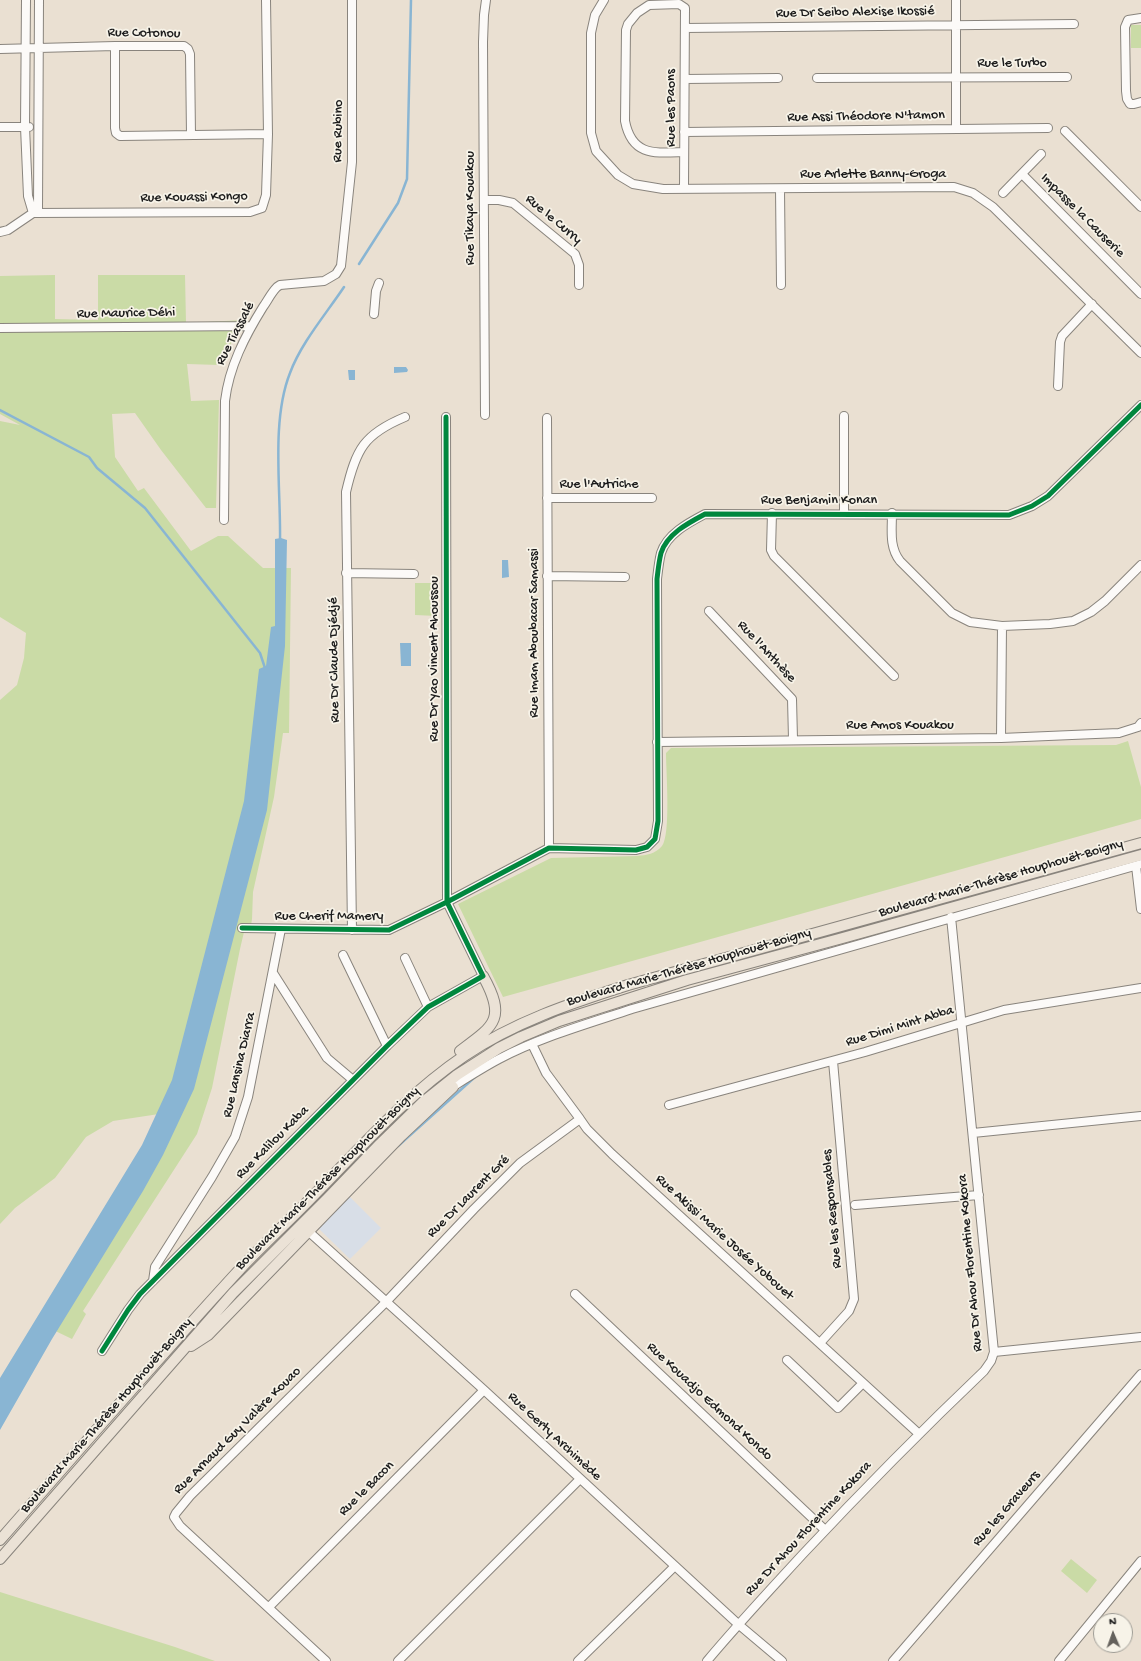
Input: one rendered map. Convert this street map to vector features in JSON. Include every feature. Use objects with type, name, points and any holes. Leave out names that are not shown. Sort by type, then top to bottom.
[{"type":"main road","name":"Boulevard Marie-Thérèse Houphouët-Boigny","points":[[0,1540],[170,1346],[243,1267],[397,1109],[426,1084],[465,1055],[517,1025],[553,1010],[588,998],[668,973],[814,934],[941,897],[1073,863],[1141,843]]},
{"type":"main road","name":"Boulevard Marie-Thérèse Houphouët-Boigny","points":[[0,1559],[233,1293],[422,1103],[457,1076],[499,1048],[527,1034],[559,1021],[687,980],[1141,855]]},
{"type":"main road","points":[[426,1084],[437,1069],[484,1033],[492,1023],[495,1010],[494,1000],[483,976]]},
{"type":"main road","points":[[178,1356],[208,1334],[401,1136],[453,1087]]},
{"type":"street","points":[[26,0],[25,127],[28,196],[35,212]]},
{"type":"street","points":[[35,212],[38,126],[39,0]]},
{"type":"street","name":"Rue Kouassi Kongo","points":[[35,212],[250,212],[262,208],[266,195],[268,134],[266,0]]},
{"type":"street","name":"Rue Rubino","points":[[341,262],[352,162],[352,0]]},
{"type":"street","name":"Rue Tikaya Kouakou","points":[[485,416],[483,42],[486,0]]},
{"type":"street","name":"Rue Arlette Banny-Groga","points":[[604,0],[595,16],[591,33],[591,132],[596,150],[618,174],[633,184],[663,189],[954,187],[972,193],[993,207],[1141,353]]},
{"type":"street","points":[[956,0],[956,129]]},
{"type":"street","name":"Rue les Paons","points":[[684,152],[653,153],[642,149],[627,131],[625,114],[626,30],[628,24],[637,13],[649,5],[679,4],[685,8],[684,188]]},
{"type":"street","points":[[1141,18],[1128,20],[1125,27],[1127,99],[1130,104],[1141,102]]},
{"type":"street","name":"Rue Dr Seibo Alexise Ikossié","points":[[685,28],[1074,24]]},
{"type":"street","points":[[115,46],[115,128],[116,133],[120,136],[268,134]]},
{"type":"street","name":"Rue Cotonou","points":[[0,49],[184,46],[188,49],[190,54],[191,135]]},
{"type":"street","name":"Rue le Turbo","points":[[817,78],[1067,76]]},
{"type":"street","points":[[685,79],[778,78]]},
{"type":"street","points":[[0,127],[38,126]]},
{"type":"street","name":"Rue Assi Théodore N'tamon","points":[[684,132],[1048,128]]},
{"type":"street","points":[[1065,131],[1141,207]]},
{"type":"street","points":[[1003,193],[1041,154]]},
{"type":"street","name":"Impasse la Causerie","points":[[1022,174],[1141,294]]},
{"type":"street","points":[[780,189],[781,285]]},
{"type":"street","name":"Rue le Curry","points":[[484,200],[499,200],[513,203],[575,254],[579,265],[579,285]]},
{"type":"street","points":[[0,232],[8,230],[35,212]]},
{"type":"street","name":"Rue Tiassalé","points":[[224,520],[225,401],[227,383],[232,366],[251,326],[277,287],[280,285],[324,281],[336,274],[341,266],[341,262]]},
{"type":"street","points":[[374,314],[375,296],[379,283]]},
{"type":"street","points":[[1058,386],[1060,342],[1062,336],[1092,304]]},
{"type":"street","name":"Rue Maurice Déhi","points":[[0,328],[251,326]]},
{"type":"street","name":"Rue Benjamin Konan","points":[[657,742],[657,578],[661,553],[668,540],[674,533],[688,523],[705,514],[892,513],[1009,515],[1032,506],[1048,496],[1141,405]]},
{"type":"street","points":[[844,416],[844,514]]},
{"type":"street","name":"Rue Dr Claude Djédjé","points":[[352,930],[346,492],[351,470],[357,454],[366,441],[378,430],[405,417]]},
{"type":"street","name":"Rue Dr Yao Vincent Ahoussou","points":[[446,417],[447,902]]},
{"type":"street","name":"Rue Imam Aboubacar Samassi","points":[[547,418],[549,848]]},
{"type":"street","name":"Rue l'Autriche","points":[[547,498],[652,498]]},
{"type":"street","points":[[772,513],[771,550],[774,556],[894,676]]},
{"type":"street","points":[[892,513],[892,547],[900,561],[952,613],[970,622],[1002,626],[1050,624],[1073,621],[1091,612],[1141,565]]},
{"type":"street","points":[[346,573],[414,574]]},
{"type":"street","points":[[547,576],[625,577]]},
{"type":"street","name":"Rue l'Anthèse","points":[[709,611],[792,699],[793,739]]},
{"type":"street","points":[[1001,738],[1002,626]]},
{"type":"street","name":"Rue Amos Kouakou","points":[[657,742],[793,739],[1001,738],[1119,734],[1138,726],[1141,723]]},
{"type":"street","name":"Rue Cherif Mamery","points":[[242,928],[389,930],[447,902],[549,848],[636,850],[647,847],[653,843],[658,827],[657,742]]},
{"type":"street","points":[[422,1103],[441,1095],[500,1058],[562,1032],[632,1009],[951,918],[1138,867],[1141,909]]},
{"type":"street","points":[[447,902],[483,976]]},
{"type":"street","name":"Rue Dr Ahou Florentine Kokora","points":[[707,1661],[738,1624],[825,1530],[918,1433],[984,1371],[991,1361],[994,1352],[951,918]]},
{"type":"street","name":"Rue Lansina Diarra","points":[[153,1280],[155,1267],[212,1177],[235,1137],[248,1097],[281,929]]},
{"type":"street","points":[[343,955],[387,1046]]},
{"type":"street","points":[[405,958],[428,1007]]},
{"type":"street","points":[[273,973],[327,1058],[353,1080]]},
{"type":"street","name":"Rue Kalilou Kaba","points":[[102,1351],[128,1310],[153,1280],[387,1046],[428,1007],[483,976]]},
{"type":"street","name":"Rue Dimi Mint Abba","points":[[669,1105],[832,1061],[1004,1010],[1141,988]]},
{"type":"street","name":"Rue Akissi Marie Josée Yobouet","points":[[532,1044],[546,1073],[587,1129],[612,1154],[918,1433]]},
{"type":"street","name":"Rue les Responsables","points":[[820,1344],[849,1311],[854,1299],[832,1061]]},
{"type":"street","points":[[973,1133],[1141,1116]]},
{"type":"street","name":"Rue Dr Laurent Gré","points":[[386,1302],[520,1163],[580,1119]]},
{"type":"street","points":[[855,1205],[979,1195]]},
{"type":"street","name":"Rue Gerty Archimède","points":[[308,1231],[484,1390],[738,1624],[782,1661]]},
{"type":"street","name":"Rue Kouadjo Edmond Kondo","points":[[575,1294],[825,1530]]},
{"type":"street","name":"Rue Arnaud Guy Valère Kouao","points":[[326,1661],[180,1526],[174,1518],[176,1513],[190,1496],[386,1302]]},
{"type":"street","points":[[994,1352],[1141,1337]]},
{"type":"street","points":[[787,1360],[838,1408],[863,1383]]},
{"type":"street","name":"Rue les Graveurs","points":[[893,1661],[1141,1374]]},
{"type":"street","name":"Rue le Bacon","points":[[269,1607],[484,1390]]},
{"type":"street","points":[[398,1661],[580,1479]]},
{"type":"street","points":[[1059,1661],[1141,1560]]},
{"type":"street","points":[[578,1661],[675,1566]]},
{"type":"shaded area","points":[[349,1196],[381,1228],[350,1259],[318,1228]]},
{"type":"green space","points":[[1131,25],[1141,25],[1141,48],[1131,48]]},
{"type":"green space","points":[[55,275],[55,319],[98,320],[98,275],[185,275],[186,323],[244,320],[219,365],[187,364],[191,401],[219,400],[216,508],[206,508],[161,450],[135,413],[112,414],[115,457],[138,491],[144,488],[191,551],[218,536],[228,536],[263,568],[291,568],[289,733],[283,733],[274,797],[253,892],[250,932],[244,932],[212,1088],[197,1134],[83,1311],[86,1314],[72,1339],[45,1326],[172,1112],[113,1121],[86,1137],[55,1178],[15,1208],[0,1224],[0,700],[17,685],[24,658],[26,633],[0,617],[0,421],[20,425],[0,414],[0,276]]},
{"type":"green space","points":[[415,583],[437,583],[437,616],[415,615]]},
{"type":"green space","points":[[1128,741],[1141,787],[1141,819],[503,997],[458,904],[551,858],[637,856],[647,855],[657,851],[662,846],[665,839],[667,816],[666,753],[671,748],[1116,745]]},
{"type":"green space","points":[[1071,1559],[1097,1580],[1087,1593],[1061,1571]]},
{"type":"green space","points":[[0,1592],[175,1647],[215,1661],[0,1661]]},
{"type":"water","points":[[394,367],[406,367],[408,370],[407,372],[394,373]]},
{"type":"water","points":[[348,370],[355,370],[355,380],[349,380]]},
{"type":"water","points":[[281,538],[287,540],[285,646],[267,810],[194,1089],[163,1155],[143,1191],[52,1339],[0,1430],[0,1378],[142,1145],[172,1080],[244,801],[259,669],[266,666],[271,627],[275,626],[275,539]]},
{"type":"water","points":[[502,560],[508,560],[509,577],[502,578]]},
{"type":"water","points":[[400,643],[411,643],[411,666],[401,666]]},
{"type":"waterway","points":[[359,264],[398,203],[407,179],[411,0]]},
{"type":"waterway","points":[[280,540],[278,455],[284,392],[290,373],[301,351],[314,329],[344,287]]},
{"type":"waterway","points":[[0,410],[89,457],[97,468],[145,508],[260,653],[265,668]]},
{"type":"waterway","points":[[398,1146],[475,1077]]},
{"type":"cycle path","points":[[242,928],[389,930],[447,902],[549,848],[636,850],[647,847],[655,839],[658,821],[657,579],[661,553],[664,546],[673,535],[685,525],[705,514],[1009,515],[1032,506],[1048,496],[1141,405]]},
{"type":"cycle path","points":[[102,1351],[140,1294],[387,1046],[428,1007],[483,976],[447,902],[446,417]]}]
